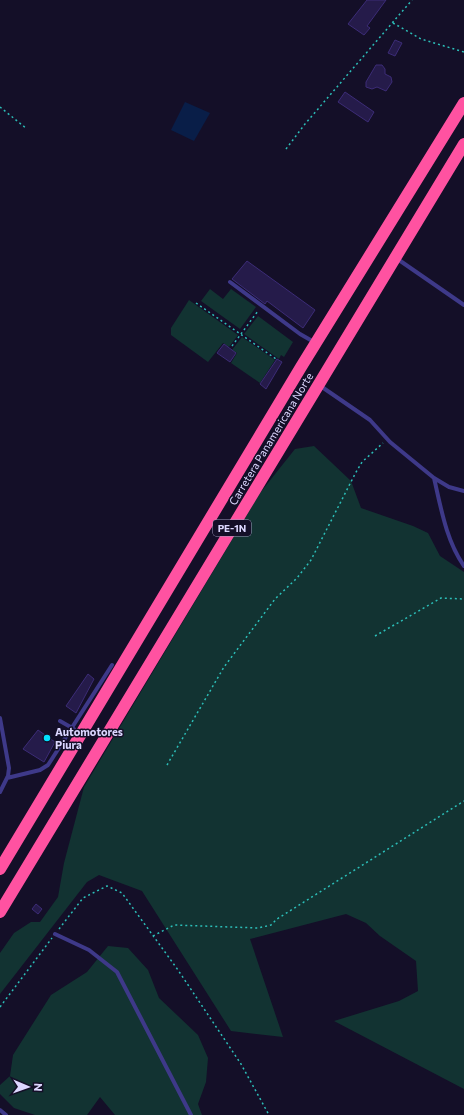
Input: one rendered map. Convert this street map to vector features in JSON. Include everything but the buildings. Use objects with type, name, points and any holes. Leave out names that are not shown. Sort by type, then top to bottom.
[{"type":"highway","name":"Carretera Panamericana Norte","points":[[0,869],[77,731],[464,103]]},
{"type":"highway","name":"Carretera Panamericana Norte","points":[[0,912],[464,144]]},
{"type":"lane","points":[[395,258],[464,305]]},
{"type":"lane","points":[[230,282],[300,334],[316,343]]},
{"type":"lane","points":[[319,385],[370,420],[387,439],[434,478],[449,487],[464,491]]},
{"type":"lane","points":[[434,478],[451,542],[464,566]]},
{"type":"lane","points":[[7,778],[40,770],[48,765],[77,731],[112,666]]},
{"type":"lane","points":[[0,718],[9,768],[7,778],[0,792]]},
{"type":"lane","points":[[60,721],[77,731]]},
{"type":"lane","points":[[55,934],[89,950],[117,972],[191,1115]]},
{"type":"lane","points":[[0,1110],[6,1115]]},
{"type":"path","points":[[286,149],[305,124],[412,0]]},
{"type":"path","points":[[393,23],[421,39],[464,52]]},
{"type":"path","points":[[0,107],[27,129]]},
{"type":"path","points":[[196,303],[276,359]]},
{"type":"path","points":[[232,346],[262,306]]},
{"type":"path","points":[[167,765],[224,666],[275,599],[297,578],[311,560],[362,462],[387,439]]},
{"type":"path","points":[[376,636],[441,598],[464,599]]},
{"type":"path","points":[[153,936],[174,925],[214,928],[258,928],[271,925],[277,919],[464,801]]},
{"type":"path","points":[[0,1007],[83,898],[107,886],[122,893],[153,936],[241,1064],[269,1115]]},
{"type":"green space","points":[[210,289],[223,299],[231,289],[256,307],[240,329],[201,301]]},
{"type":"green space","points":[[189,300],[238,335],[229,347],[223,343],[208,362],[171,335],[171,328]]},
{"type":"green space","points":[[258,316],[293,342],[284,357],[281,355],[279,359],[244,334]]},
{"type":"green space","points":[[242,337],[275,360],[260,383],[231,363],[237,353],[232,350]]},
{"type":"green space","points":[[314,446],[351,481],[361,508],[413,526],[428,533],[440,556],[464,572],[464,1089],[334,1021],[399,1001],[418,991],[416,961],[380,936],[366,923],[346,914],[250,939],[283,1037],[231,1031],[142,891],[99,875],[87,882],[0,994],[0,953],[14,933],[31,922],[40,922],[58,897],[64,863],[84,787],[260,493],[295,449]]},
{"type":"green space","points":[[108,946],[128,948],[148,970],[159,998],[198,1035],[208,1058],[206,1082],[198,1104],[202,1115],[115,1115],[100,1097],[87,1115],[35,1115],[14,1108],[0,1094],[0,1085],[10,1076],[13,1055],[51,995],[87,972]]},
{"type":"water","points":[[185,102],[210,113],[194,141],[171,130]]},
{"type":"place","name":"Automotores Piura","points":[[47,738]]}]
